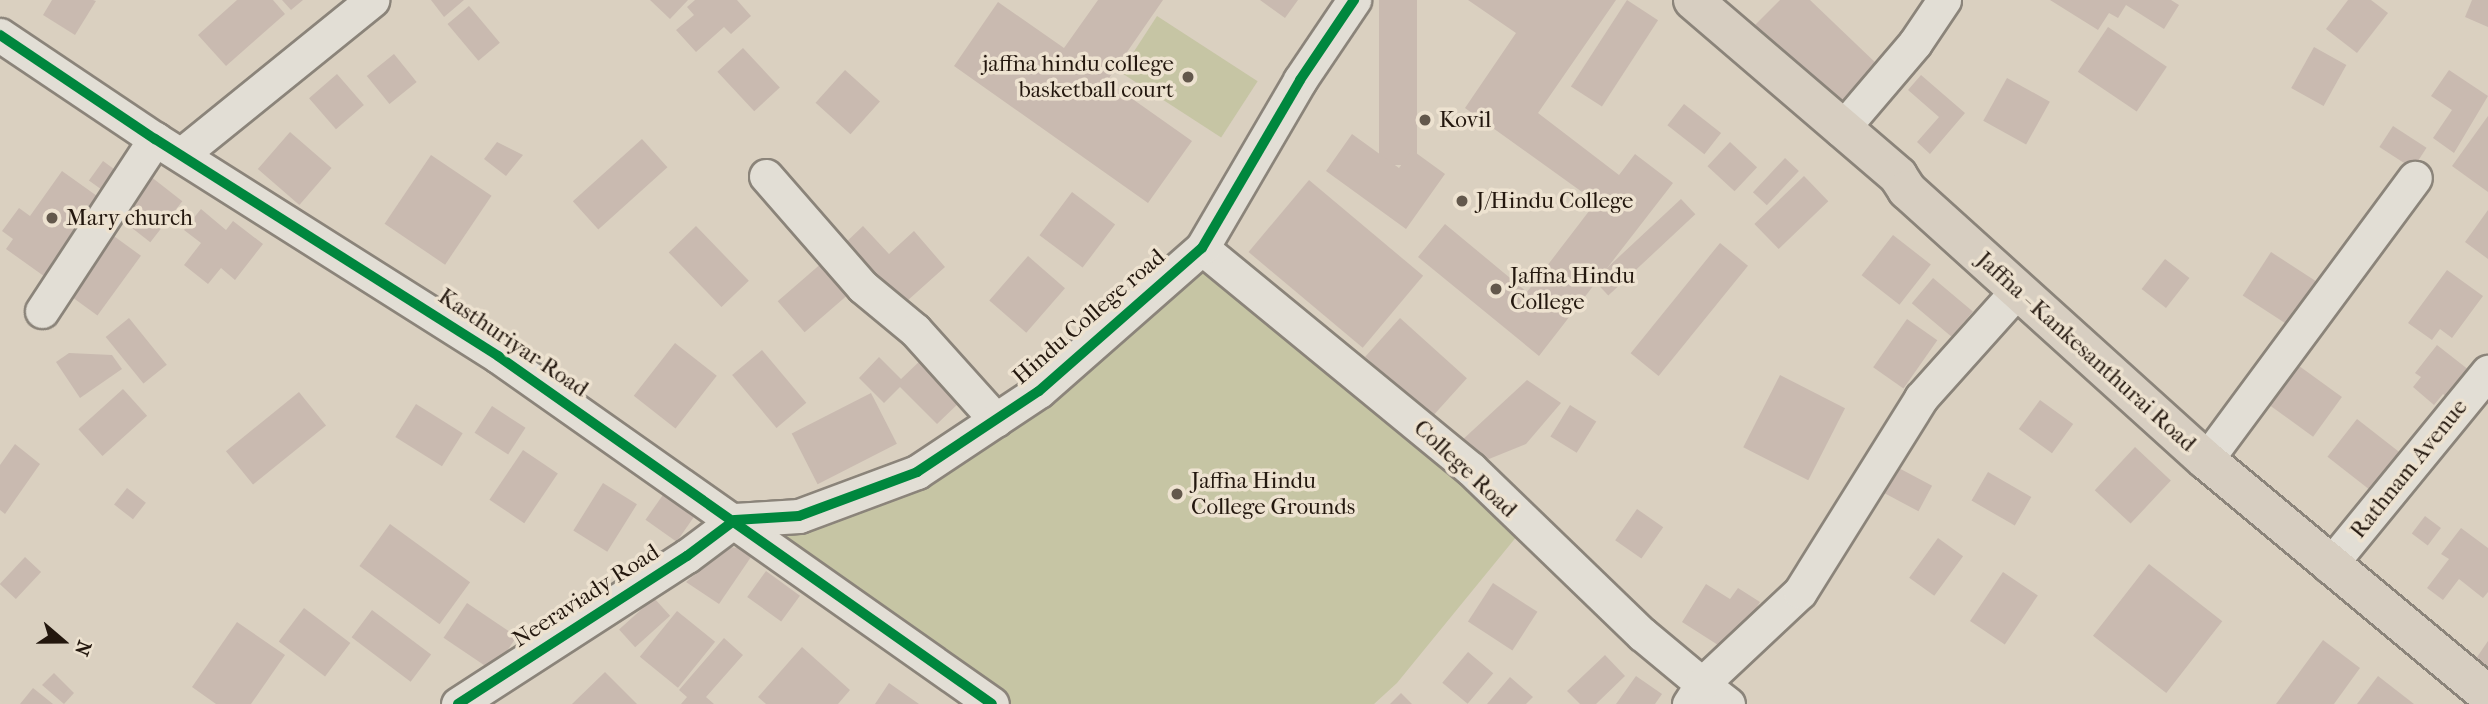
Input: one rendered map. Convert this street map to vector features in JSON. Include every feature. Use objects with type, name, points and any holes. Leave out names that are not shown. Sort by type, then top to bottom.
[{"type":"main road","name":"Jaffna - Kankesanthurai Road","points":[[1693,0],[1841,130],[1898,176],[1907,190],[2206,460],[2329,566],[2488,695]]},
{"type":"street","points":[[42,311],[169,147],[372,0]]},
{"type":"street","name":"Hindu College road","points":[[735,520],[799,516],[917,472],[1039,391],[1202,248],[1300,80],[1354,0]]},
{"type":"street","points":[[1841,130],[1915,43],[1944,0]]},
{"type":"street","name":"Kasthuriyar Road","points":[[0,34],[169,147],[498,356],[735,520],[992,704]]},
{"type":"street","points":[[766,176],[863,287],[915,330],[996,420]]},
{"type":"street","points":[[2206,460],[2415,178]]},
{"type":"street","name":"College Road","points":[[1202,248],[1471,469],[1603,598],[1696,694],[1728,704]]},
{"type":"street","points":[[1696,694],[1800,592],[1920,398],[2017,291]]},
{"type":"street","name":"Rathnam Avenue","points":[[2329,566],[2488,372]]},
{"type":"street","name":"Neeraviady Road","points":[[457,704],[687,556],[735,520]]},
{"type":"green space","name":"jaffna hindu college basketball court","points":[[1157,16],[1258,81],[1221,138],[1121,72]]},
{"type":"green space","name":"Jaffna Hindu College Grounds","points":[[1202,248],[1526,525],[1397,683],[1374,704],[992,704],[735,520],[917,472]]},
{"type":"building","points":[[52,0],[96,1],[75,35],[43,15]]},
{"type":"building","points":[[237,0],[273,0],[285,14],[226,66],[198,35]]},
{"type":"building","points":[[282,0],[303,0],[291,10]]},
{"type":"building","points":[[431,0],[464,0],[444,17]]},
{"type":"building","points":[[650,0],[688,0],[670,19]]},
{"type":"building","points":[[695,0],[737,0],[751,16],[731,34],[724,27],[696,52],[676,30],[694,15],[687,7]]},
{"type":"building","points":[[1098,0],[1163,0],[1107,81],[1192,141],[1148,203],[954,66],[998,2],[1064,48]]},
{"type":"building","points":[[1260,0],[1298,0],[1285,18]]},
{"type":"building","points":[[1379,0],[1417,0],[1417,165],[1379,165]]},
{"type":"building","points":[[1468,0],[1616,0],[1538,113],[1619,175],[1635,154],[1673,183],[1539,356],[1418,257],[1445,224],[1527,292],[1596,202],[1465,108],[1516,33]]},
{"type":"building","points":[[1627,0],[1658,20],[1602,107],[1571,86]]},
{"type":"building","points":[[1780,0],[1810,0],[1879,66],[1839,107],[1755,25]]},
{"type":"building","points":[[2050,0],[2171,0],[2179,5],[2164,29],[2126,5],[2118,18],[2109,13],[2098,30]]},
{"type":"building","points":[[2348,0],[2371,0],[2388,13],[2357,53],[2326,29]]},
{"type":"building","points":[[2472,0],[2488,0],[2488,27],[2465,17]]},
{"type":"building","points":[[469,6],[500,43],[478,61],[448,24]]},
{"type":"building","points":[[2108,27],[2167,67],[2137,111],[2078,72]]},
{"type":"building","points":[[2314,47],[2346,65],[2324,106],[2291,88]]},
{"type":"building","points":[[743,48],[780,87],[754,111],[717,72]]},
{"type":"building","points":[[394,54],[417,82],[389,104],[367,76]]},
{"type":"building","points":[[845,70],[880,101],[850,134],[816,103]]},
{"type":"building","points":[[2449,70],[2488,96],[2454,153],[2433,138],[2452,110],[2431,96]]},
{"type":"building","points":[[337,74],[364,105],[336,129],[309,98]]},
{"type":"building","points":[[1921,75],[1965,113],[1930,154],[1917,142],[1939,117],[1908,90]]},
{"type":"building","points":[[2007,78],[2050,102],[2026,145],[1983,121]]},
{"type":"building","points":[[1684,104],[1721,133],[1704,154],[1667,125]]},
{"type":"building","points":[[2488,116],[2488,192],[2452,166]]},
{"type":"building","points":[[2393,126],[2427,148],[2413,169],[2379,147]]},
{"type":"building","points":[[290,132],[332,168],[299,205],[258,169]]},
{"type":"building","points":[[1352,134],[1399,168],[1412,150],[1445,174],[1406,229],[1326,171]]},
{"type":"building","points":[[642,139],[667,167],[598,229],[573,201]]},
{"type":"building","points":[[497,142],[523,155],[506,176],[484,159]]},
{"type":"building","points":[[1730,142],[1757,167],[1735,191],[1707,166]]},
{"type":"building","points":[[431,155],[492,196],[445,265],[385,224]]},
{"type":"building","points":[[1785,158],[1799,171],[1767,205],[1753,192]]},
{"type":"building","points":[[103,161],[118,172],[104,192],[89,180]]},
{"type":"building","points":[[62,171],[104,201],[48,279],[6,249],[13,239],[2,231],[19,208],[30,216]]},
{"type":"building","points":[[150,176],[182,201],[150,242],[118,217]]},
{"type":"building","points":[[1804,176],[1828,201],[1779,249],[1754,224]]},
{"type":"building","points":[[1309,180],[1423,276],[1363,348],[1249,252]]},
{"type":"building","points":[[1072,192],[1115,224],[1083,268],[1040,235]]},
{"type":"building","points":[[1681,199],[1695,214],[1608,296],[1594,280]]},
{"type":"building","points":[[201,209],[226,230],[233,221],[263,244],[235,280],[221,268],[208,284],[184,265],[201,243],[184,230]]},
{"type":"building","points":[[2488,210],[2488,259],[2465,242]]},
{"type":"building","points":[[696,226],[749,281],[721,307],[669,252]]},
{"type":"building","points":[[863,226],[889,254],[914,231],[945,267],[897,310],[840,248]]},
{"type":"building","points":[[111,234],[141,256],[97,316],[68,294]]},
{"type":"building","points":[[1893,235],[1931,265],[1899,305],[1862,275]]},
{"type":"building","points":[[1720,243],[1748,266],[1659,376],[1631,353]]},
{"type":"building","points":[[2271,252],[2318,282],[2290,326],[2243,296]]},
{"type":"building","points":[[1028,256],[1065,288],[1026,333],[989,301]]},
{"type":"building","points":[[2165,259],[2189,278],[2166,308],[2142,289]]},
{"type":"building","points":[[823,262],[850,293],[805,332],[778,301]]},
{"type":"building","points":[[2447,270],[2483,296],[2452,338],[2440,329],[2432,340],[2408,323]]},
{"type":"building","points":[[1933,278],[1973,311],[1952,337],[1912,303]]},
{"type":"building","points":[[129,318],[167,365],[143,384],[106,337]]},
{"type":"building","points":[[1400,318],[1467,378],[1432,417],[1365,357]]},
{"type":"building","points":[[1907,319],[1937,340],[1903,389],[1873,367]]},
{"type":"building","points":[[675,343],[717,376],[676,428],[634,396]]},
{"type":"building","points":[[2437,345],[2474,374],[2452,401],[2443,394],[2434,405],[2413,387],[2421,377],[2415,373]]},
{"type":"building","points":[[762,350],[806,403],[776,428],[732,375]]},
{"type":"building","points":[[69,353],[112,355],[122,369],[80,398],[56,362]]},
{"type":"building","points":[[879,357],[901,379],[923,358],[963,399],[937,424],[900,387],[884,403],[859,378]]},
{"type":"building","points":[[2295,363],[2342,397],[2313,437],[2266,403]]},
{"type":"building","points":[[1780,375],[1845,408],[1808,480],[1743,447]]},
{"type":"building","points":[[1527,380],[1561,403],[1526,444],[1489,459],[1459,443]]},
{"type":"building","points":[[123,389],[147,416],[103,456],[78,429]]},
{"type":"building","points":[[299,392],[326,425],[253,485],[226,451]]},
{"type":"building","points":[[871,393],[897,444],[818,484],[792,433]]},
{"type":"building","points":[[2040,400],[2073,424],[2052,453],[2019,429]]},
{"type":"building","points":[[416,404],[463,433],[442,466],[395,437]]},
{"type":"building","points":[[1570,405],[1596,421],[1577,453],[1550,436]]},
{"type":"building","points":[[492,406],[526,428],[508,455],[475,433]]},
{"type":"building","points":[[2357,419],[2400,452],[2370,490],[2327,457]]},
{"type":"building","points":[[15,444],[40,464],[5,514],[0,510],[0,465]]},
{"type":"building","points":[[2135,447],[2171,480],[2131,524],[2095,490]]},
{"type":"building","points":[[523,450],[558,473],[524,523],[489,500]]},
{"type":"building","points":[[1895,466],[1932,486],[1918,511],[1881,492]]},
{"type":"building","points":[[1988,472],[2031,497],[2015,526],[1972,501]]},
{"type":"building","points":[[603,483],[637,504],[607,552],[573,530]]},
{"type":"building","points":[[127,488],[146,503],[133,519],[114,505]]},
{"type":"building","points":[[665,492],[696,514],[677,542],[645,520]]},
{"type":"building","points":[[1637,509],[1663,527],[1641,558],[1615,540]]},
{"type":"building","points":[[2425,516],[2441,528],[2428,546],[2412,534]]},
{"type":"building","points":[[390,524],[470,582],[440,624],[359,566]]},
{"type":"building","points":[[2461,528],[2488,548],[2488,592],[2483,598],[2459,579],[2443,600],[2427,588],[2449,559],[2441,554]]},
{"type":"building","points":[[1938,538],[1963,556],[1934,596],[1909,578]]},
{"type":"building","points":[[727,547],[741,548],[751,557],[719,604],[686,582]]},
{"type":"building","points":[[25,557],[41,572],[16,599],[0,584]]},
{"type":"building","points":[[2149,564],[2222,621],[2166,693],[2093,636]]},
{"type":"building","points":[[766,571],[800,596],[781,622],[747,597]]},
{"type":"building","points":[[2003,572],[2038,595],[2005,644],[1970,621]]},
{"type":"building","points":[[1493,583],[1537,612],[1512,650],[1468,622]]},
{"type":"building","points":[[1706,584],[1730,599],[1738,588],[1760,602],[1729,652],[1682,622]]},
{"type":"building","points":[[654,598],[670,616],[635,647],[619,629]]},
{"type":"building","points":[[467,603],[517,637],[493,671],[444,638]]},
{"type":"building","points":[[304,608],[350,643],[325,676],[279,642]]},
{"type":"building","points":[[372,610],[431,655],[411,682],[352,637]]},
{"type":"building","points":[[677,611],[715,642],[678,688],[640,657]]},
{"type":"building","points":[[237,622],[285,655],[251,704],[216,704],[192,687]]},
{"type":"building","points":[[724,638],[743,655],[706,697],[714,704],[681,704],[687,697],[679,690]]},
{"type":"building","points":[[2323,640],[2360,668],[2334,704],[2276,704]]},
{"type":"building","points":[[2488,641],[2488,669],[2475,660]]},
{"type":"building","points":[[802,647],[850,690],[838,704],[766,704],[758,697]]},
{"type":"building","points":[[1468,652],[1493,673],[1468,704],[1442,683]]},
{"type":"building","points":[[1605,655],[1625,676],[1596,704],[1580,704],[1567,691]]},
{"type":"building","points":[[605,672],[637,704],[572,704]]},
{"type":"building","points":[[54,673],[74,693],[64,704],[42,685]]},
{"type":"building","points":[[1636,676],[1662,694],[1655,704],[1616,704]]},
{"type":"building","points":[[2378,676],[2414,704],[2357,704]]},
{"type":"building","points":[[1510,677],[1533,697],[1526,704],[1487,704]]},
{"type":"building","points":[[889,683],[919,704],[875,704]]},
{"type":"building","points":[[33,688],[53,704],[20,704]]},
{"type":"building","points":[[1401,693],[1412,704],[1390,704]]},
{"type":"cycle path","points":[[458,704],[687,556],[735,520],[799,516],[917,472],[1039,391],[1202,248],[1300,80],[1354,0]]},
{"type":"cycle path","points":[[0,35],[155,139],[498,356],[992,704]]},
{"type":"place","name":"jaffna hindu college basketball court","points":[[1188,77]]},
{"type":"place","name":"Kovil","points":[[1425,120]]},
{"type":"place","name":"J/Hindu College","points":[[1462,201]]},
{"type":"place","name":"Mary church","points":[[52,218]]},
{"type":"place","name":"Jaffna Hindu College","points":[[1496,289]]},
{"type":"place","name":"Jaffna Hindu College Grounds","points":[[1177,494]]}]
